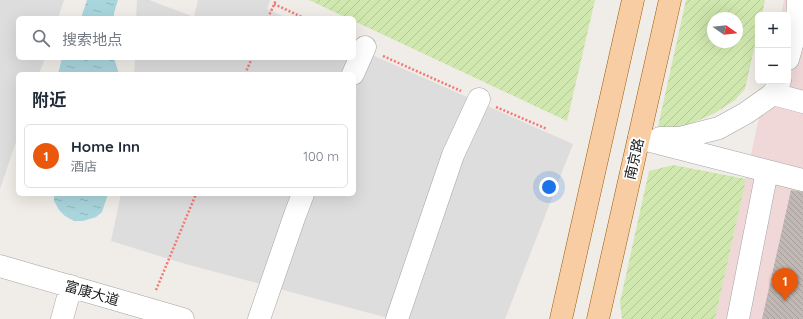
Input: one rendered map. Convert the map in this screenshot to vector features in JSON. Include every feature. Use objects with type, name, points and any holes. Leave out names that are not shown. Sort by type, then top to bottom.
[{"type":"main road","points":[[561,319],[633,0]]},
{"type":"main road","name":"南京路","points":[[598,319],[670,0]]},
{"type":"main road","points":[[609,319],[611,260]]},
{"type":"street","points":[[791,51],[798,17],[798,0]]},
{"type":"street","points":[[354,72],[365,47]]},
{"type":"street","points":[[639,138],[680,138],[719,128],[746,114],[776,88],[803,102]]},
{"type":"street","points":[[397,319],[453,155],[479,99]]},
{"type":"street","points":[[639,138],[803,180]]},
{"type":"street","points":[[738,319],[767,171]]},
{"type":"street","points":[[259,319],[302,196]]},
{"type":"street","name":"富康大道","points":[[0,266],[184,319]]},
{"type":"street","points":[[62,319],[71,286]]},
{"type":"path","points":[[269,16],[276,0]]},
{"type":"path","points":[[274,4],[300,16]]},
{"type":"path","points":[[365,47],[547,129]]},
{"type":"path","points":[[246,72],[251,60]]},
{"type":"path","points":[[149,309],[195,196]]},
{"type":"shaded area","points":[[0,0],[64,0],[59,16],[16,16],[16,60],[44,60],[40,72],[16,72],[16,142],[0,189]]},
{"type":"shaded area","points":[[137,0],[149,0],[191,16],[136,16]]},
{"type":"shaded area","points":[[198,0],[270,0],[267,9],[283,16],[194,16]]},
{"type":"shaded area","points":[[784,0],[803,0],[803,319],[715,319],[766,84],[791,84],[791,12],[782,12]]},
{"type":"shaded area","points":[[356,48],[573,144],[505,319],[392,319],[182,263],[111,241],[121,196],[356,196],[356,72],[134,72],[135,60],[356,60]]},
{"type":"green space","points":[[309,0],[595,0],[567,121],[356,22],[356,16],[343,16]]},
{"type":"green space","points":[[686,0],[765,0],[763,12],[755,12],[755,44],[745,89],[735,100],[715,113],[670,131],[657,131]]},
{"type":"green space","points":[[673,165],[746,179],[715,319],[622,319],[620,302],[649,171]]},
{"type":"water","points":[[87,0],[118,0],[114,16],[82,16]]},
{"type":"water","points":[[62,60],[115,60],[118,72],[58,72]]},
{"type":"water","points":[[54,196],[107,196],[102,212],[96,217],[83,221],[74,221],[65,216],[59,210],[54,201]]},
{"type":"building","points":[[791,190],[803,192],[803,319],[762,319]]},
{"type":"place","name":"Home Inn","points":[[785,301]]}]
